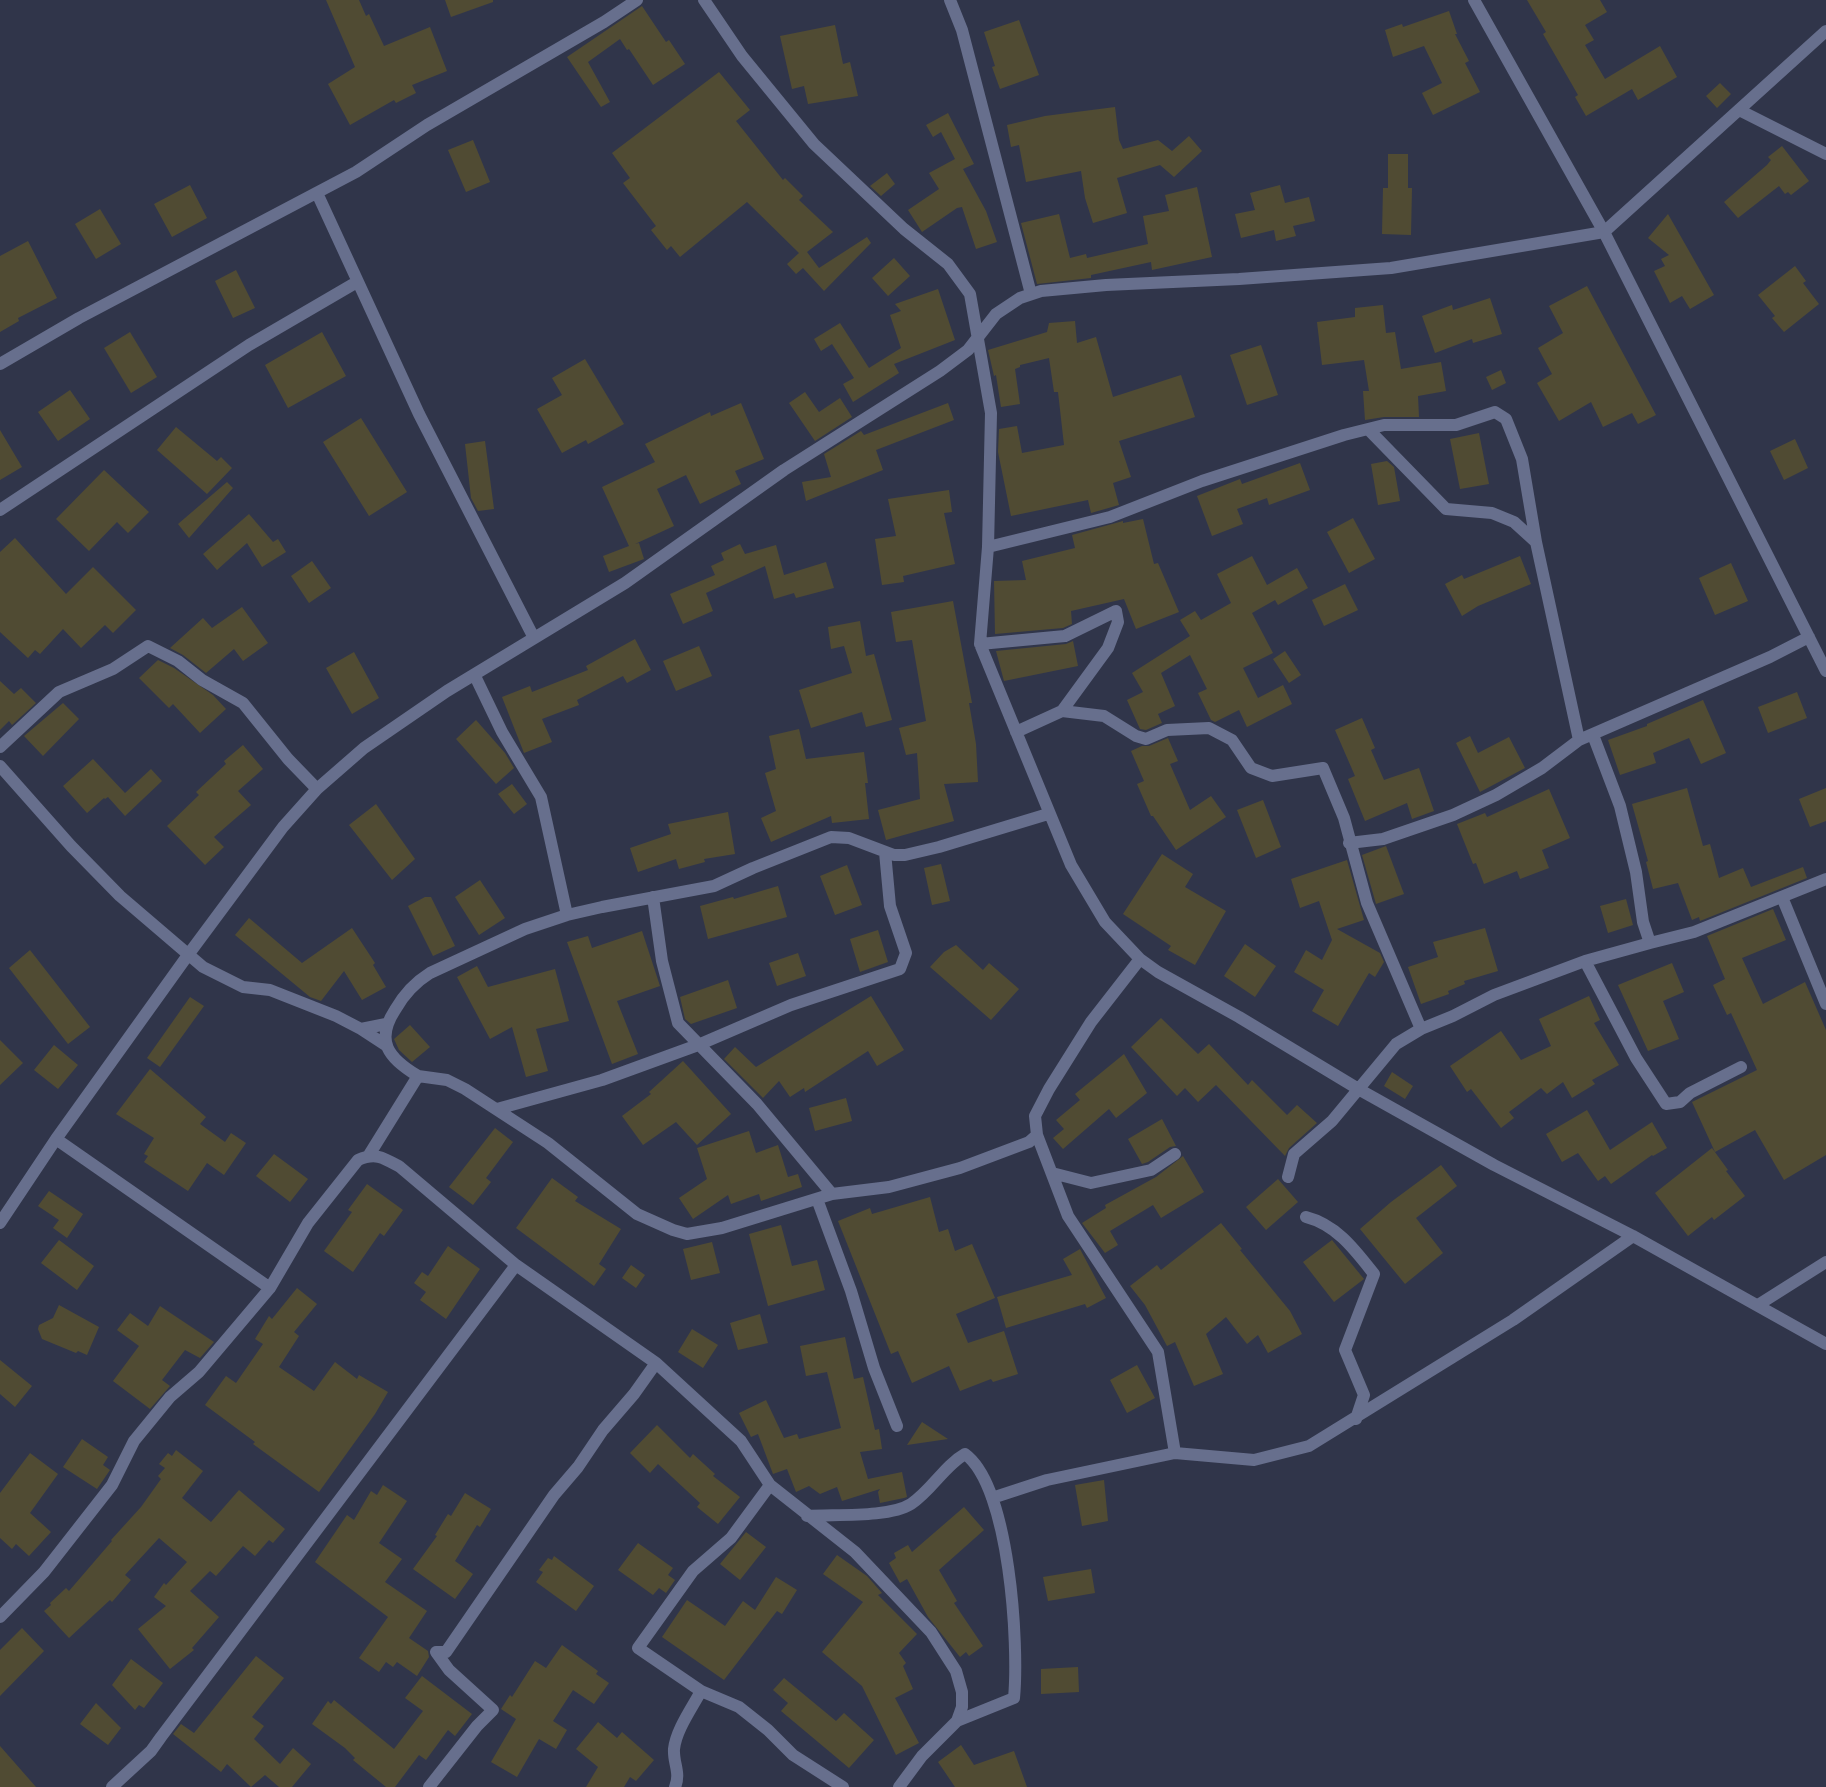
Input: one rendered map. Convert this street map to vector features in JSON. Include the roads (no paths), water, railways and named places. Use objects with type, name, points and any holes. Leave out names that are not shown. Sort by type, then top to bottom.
[{"type":"street","points":[[0,364],[79,318],[356,172],[427,125],[604,22],[637,0]]},
{"type":"street","points":[[704,0],[742,56],[814,144],[897,223],[948,264],[970,294],[991,413],[988,546],[980,644],[1048,814],[1071,865],[1105,922],[1140,959],[1158,972],[1239,1017],[1360,1090],[1494,1165],[1633,1236],[1826,1344]]},
{"type":"street","points":[[950,0],[962,30],[1031,294]]},
{"type":"street","points":[[1474,0],[1604,232],[1826,671]]},
{"type":"street","points":[[0,1222],[56,1139],[282,827],[318,789],[364,748],[447,691],[475,676],[625,583],[784,470],[940,371],[968,350],[996,314],[1020,298],[1041,291],[1106,285],[1239,279],[1391,268],[1604,232],[1826,31]]},
{"type":"street","points":[[1739,110],[1826,154]]},
{"type":"street","points":[[318,193],[357,282],[419,414],[534,638]]},
{"type":"street","points":[[0,510],[241,350],[357,282]]},
{"type":"street","points":[[988,546],[1110,517],[1202,482],[1368,429],[1384,425],[1456,425],[1495,412],[1506,419],[1522,459],[1536,542],[1579,740]]},
{"type":"street","points":[[1368,429],[1446,509],[1492,513],[1514,522],[1536,542]]},
{"type":"street","points":[[980,644],[1065,636],[1116,611],[1118,622],[1108,648],[1062,711],[1016,732]]},
{"type":"street","points":[[1349,843],[1383,839],[1453,815],[1504,791],[1542,768],[1579,740],[1809,637]]},
{"type":"street","points":[[0,747],[59,692],[113,669],[148,646],[178,661],[202,680],[244,703],[288,759],[318,789]]},
{"type":"street","points":[[475,676],[502,732],[541,796],[567,915]]},
{"type":"street","points":[[1062,711],[1104,716],[1136,736],[1146,739],[1167,730],[1209,728],[1232,740],[1251,768],[1272,776],[1323,768],[1344,818],[1349,843],[1367,903],[1421,1029]]},
{"type":"street","points":[[1593,735],[1620,806],[1636,872],[1642,922],[1650,943]]},
{"type":"street","points":[[1,769],[71,846],[120,896],[203,967],[243,987],[270,990],[336,1016],[387,1046]]},
{"type":"street","points":[[1037,1135],[1029,1142],[960,1168],[889,1187],[832,1194],[722,1228],[687,1234],[637,1214],[548,1143],[497,1109],[447,1080],[418,1076],[396,1059],[387,1046],[384,1034],[386,1024],[401,998],[415,983],[525,929],[567,915],[714,886],[753,868],[831,837],[849,838],[885,852],[904,855],[939,847],[1048,814]]},
{"type":"street","points":[[497,1109],[602,1080],[698,1045],[791,1004],[900,969],[906,953],[905,945],[890,906],[885,852]]},
{"type":"street","points":[[1288,1177],[1294,1154],[1332,1121],[1360,1090],[1396,1044],[1421,1029],[1454,1016],[1494,995],[1585,961],[1694,932],[1826,880]]},
{"type":"street","points":[[653,897],[662,961],[678,1023],[757,1104],[832,1194]]},
{"type":"street","points":[[1782,897],[1826,1004]]},
{"type":"street","points":[[1140,959],[1091,1022],[1049,1088],[1035,1116],[1037,1135],[1068,1216],[1158,1352],[1175,1453]]},
{"type":"street","points":[[1585,961],[1636,1058],[1666,1104],[1680,1102],[1690,1093],[1741,1068]]},
{"type":"street","points":[[361,1029],[386,1024]]},
{"type":"street","points":[[0,1617],[44,1572],[112,1485],[134,1441],[170,1397],[199,1372],[270,1288],[308,1223],[358,1160],[369,1155],[418,1076]]},
{"type":"street","points":[[56,1139],[270,1288]]},
{"type":"street","points":[[1052,1173],[1091,1183],[1151,1170],[1175,1154]]},
{"type":"street","points":[[369,1155],[386,1158],[400,1167],[516,1264],[656,1364],[741,1441],[770,1486],[855,1552],[930,1632],[956,1671],[962,1692],[962,1707],[957,1721]]},
{"type":"street","points":[[817,1199],[851,1291],[874,1368],[897,1426]]},
{"type":"street","points":[[1306,1217],[1317,1220],[1346,1238],[1374,1274],[1345,1350],[1364,1395],[1356,1419]]},
{"type":"street","points":[[992,1498],[1047,1480],[1175,1453],[1254,1460],[1309,1446],[1356,1419],[1513,1320],[1633,1236]]},
{"type":"street","points":[[1758,1305],[1826,1262]]},
{"type":"street","points":[[112,1787],[150,1751],[516,1264]]},
{"type":"street","points":[[429,1787],[477,1726],[493,1710],[449,1670],[436,1652],[446,1652],[554,1495],[578,1467],[603,1430],[634,1394],[656,1364]]},
{"type":"street","points":[[807,1516],[880,1514],[910,1505],[938,1479],[954,1460],[965,1454],[975,1461],[988,1485],[1007,1564],[1014,1627],[1014,1698],[957,1721],[922,1756],[899,1787]]},
{"type":"street","points":[[770,1486],[731,1538],[694,1571],[638,1648],[701,1691],[739,1708],[768,1730],[793,1755],[843,1787]]},
{"type":"street","points":[[675,1787],[679,1778],[674,1750],[676,1739],[701,1691]]}]
